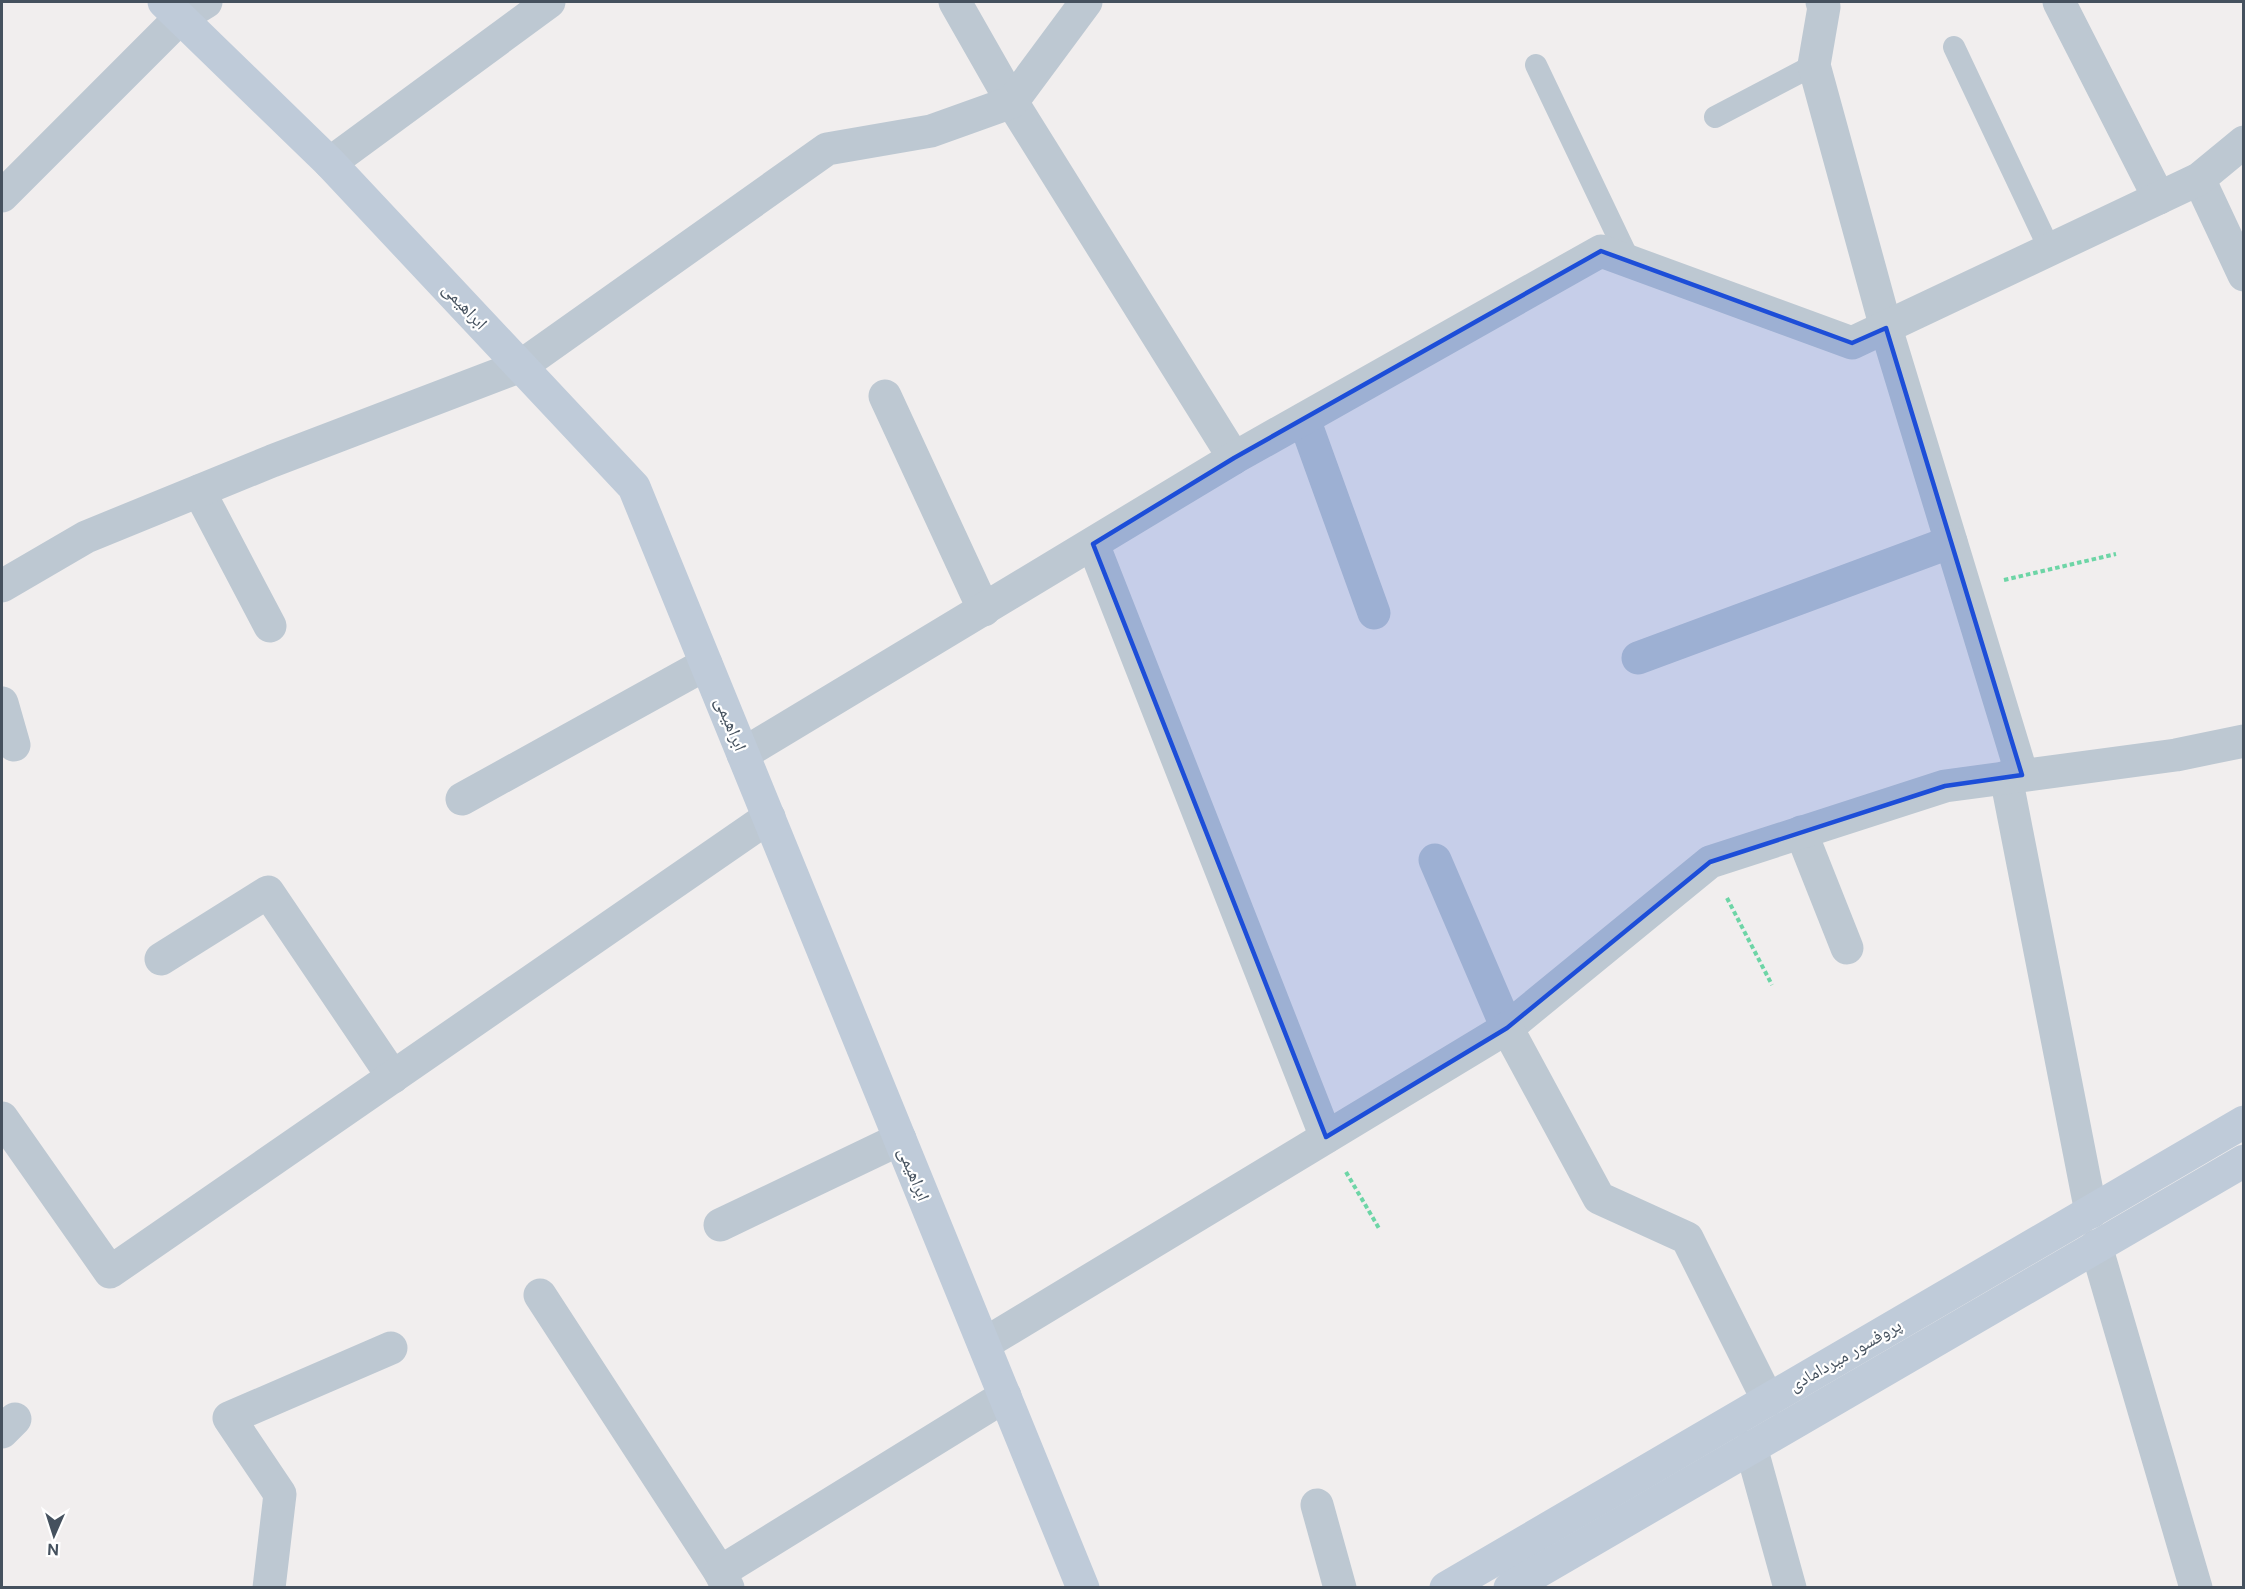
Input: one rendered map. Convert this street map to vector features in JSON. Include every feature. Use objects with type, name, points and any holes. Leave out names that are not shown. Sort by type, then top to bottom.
[{"type":"main road","name":"ابراهیمی","points":[[183,7],[634,487],[1083,1587]]},
{"type":"main road","name":"پروفسور میردامادی","points":[[1446,1587],[2244,1122]]},
{"type":"main road","name":"پروفسور میردامادی","points":[[1510,1587],[2244,1161]]},
{"type":"street","points":[[330,163],[549,2]]},
{"type":"street","points":[[955,2],[1012,102],[1234,458]]},
{"type":"street","points":[[2,586],[86,537],[521,366],[827,149],[932,131],[1012,102],[1086,2]]},
{"type":"street","points":[[1822,2],[1824,7],[1814,65],[1886,328],[1965,590],[2014,776],[2091,1212]]},
{"type":"street","points":[[2059,2],[2159,198]]},
{"type":"street","points":[[2,196],[183,7]]},
{"type":"street","points":[[743,754],[1234,458],[1601,251],[1852,343],[2199,179],[2244,142]]},
{"type":"street","points":[[2199,179],[2244,275]]},
{"type":"street","points":[[885,396],[984,610]]},
{"type":"street","points":[[1304,419],[1374,613]]},
{"type":"street","points":[[199,491],[270,626]]},
{"type":"street","points":[[1638,658],[1951,542]]},
{"type":"street","points":[[1093,544],[1326,1137]]},
{"type":"street","points":[[462,799],[706,664]]},
{"type":"street","points":[[2,703],[14,745]]},
{"type":"street","points":[[984,1344],[1507,1028],[1710,862],[1944,786],[2176,755],[2244,741]]},
{"type":"street","points":[[2,1118],[110,1272],[769,817]]},
{"type":"street","points":[[1801,832],[1847,948]]},
{"type":"street","points":[[1435,860],[1507,1028],[1599,1198],[1687,1238],[1768,1400]]},
{"type":"street","points":[[161,959],[268,892],[393,1077]]},
{"type":"street","points":[[720,1225],[900,1139]]},
{"type":"street","points":[[2096,1246],[2196,1587]]},
{"type":"street","points":[[540,1295],[724,1580],[1005,1396]]},
{"type":"street","points":[[269,1587],[280,1494],[229,1418],[391,1348]]},
{"type":"street","points":[[1751,1447],[1790,1587]]},
{"type":"street","points":[[1317,1505],[1340,1587]]},
{"type":"lane","points":[[1954,47],[2050,250]]},
{"type":"lane","points":[[1536,65],[1630,262]]},
{"type":"lane","points":[[1715,117],[1814,65]]},
{"type":"path","points":[[1965,590],[2116,554]]},
{"type":"path","points":[[1710,862],[1772,985]]},
{"type":"path","points":[[1326,1137],[1380,1230]]},
{"type":"highlighted area","points":[[1601,251],[1852,343],[1886,328],[2022,775],[1945,786],[1710,862],[1507,1028],[1326,1137],[1093,544],[1234,458]]}]
